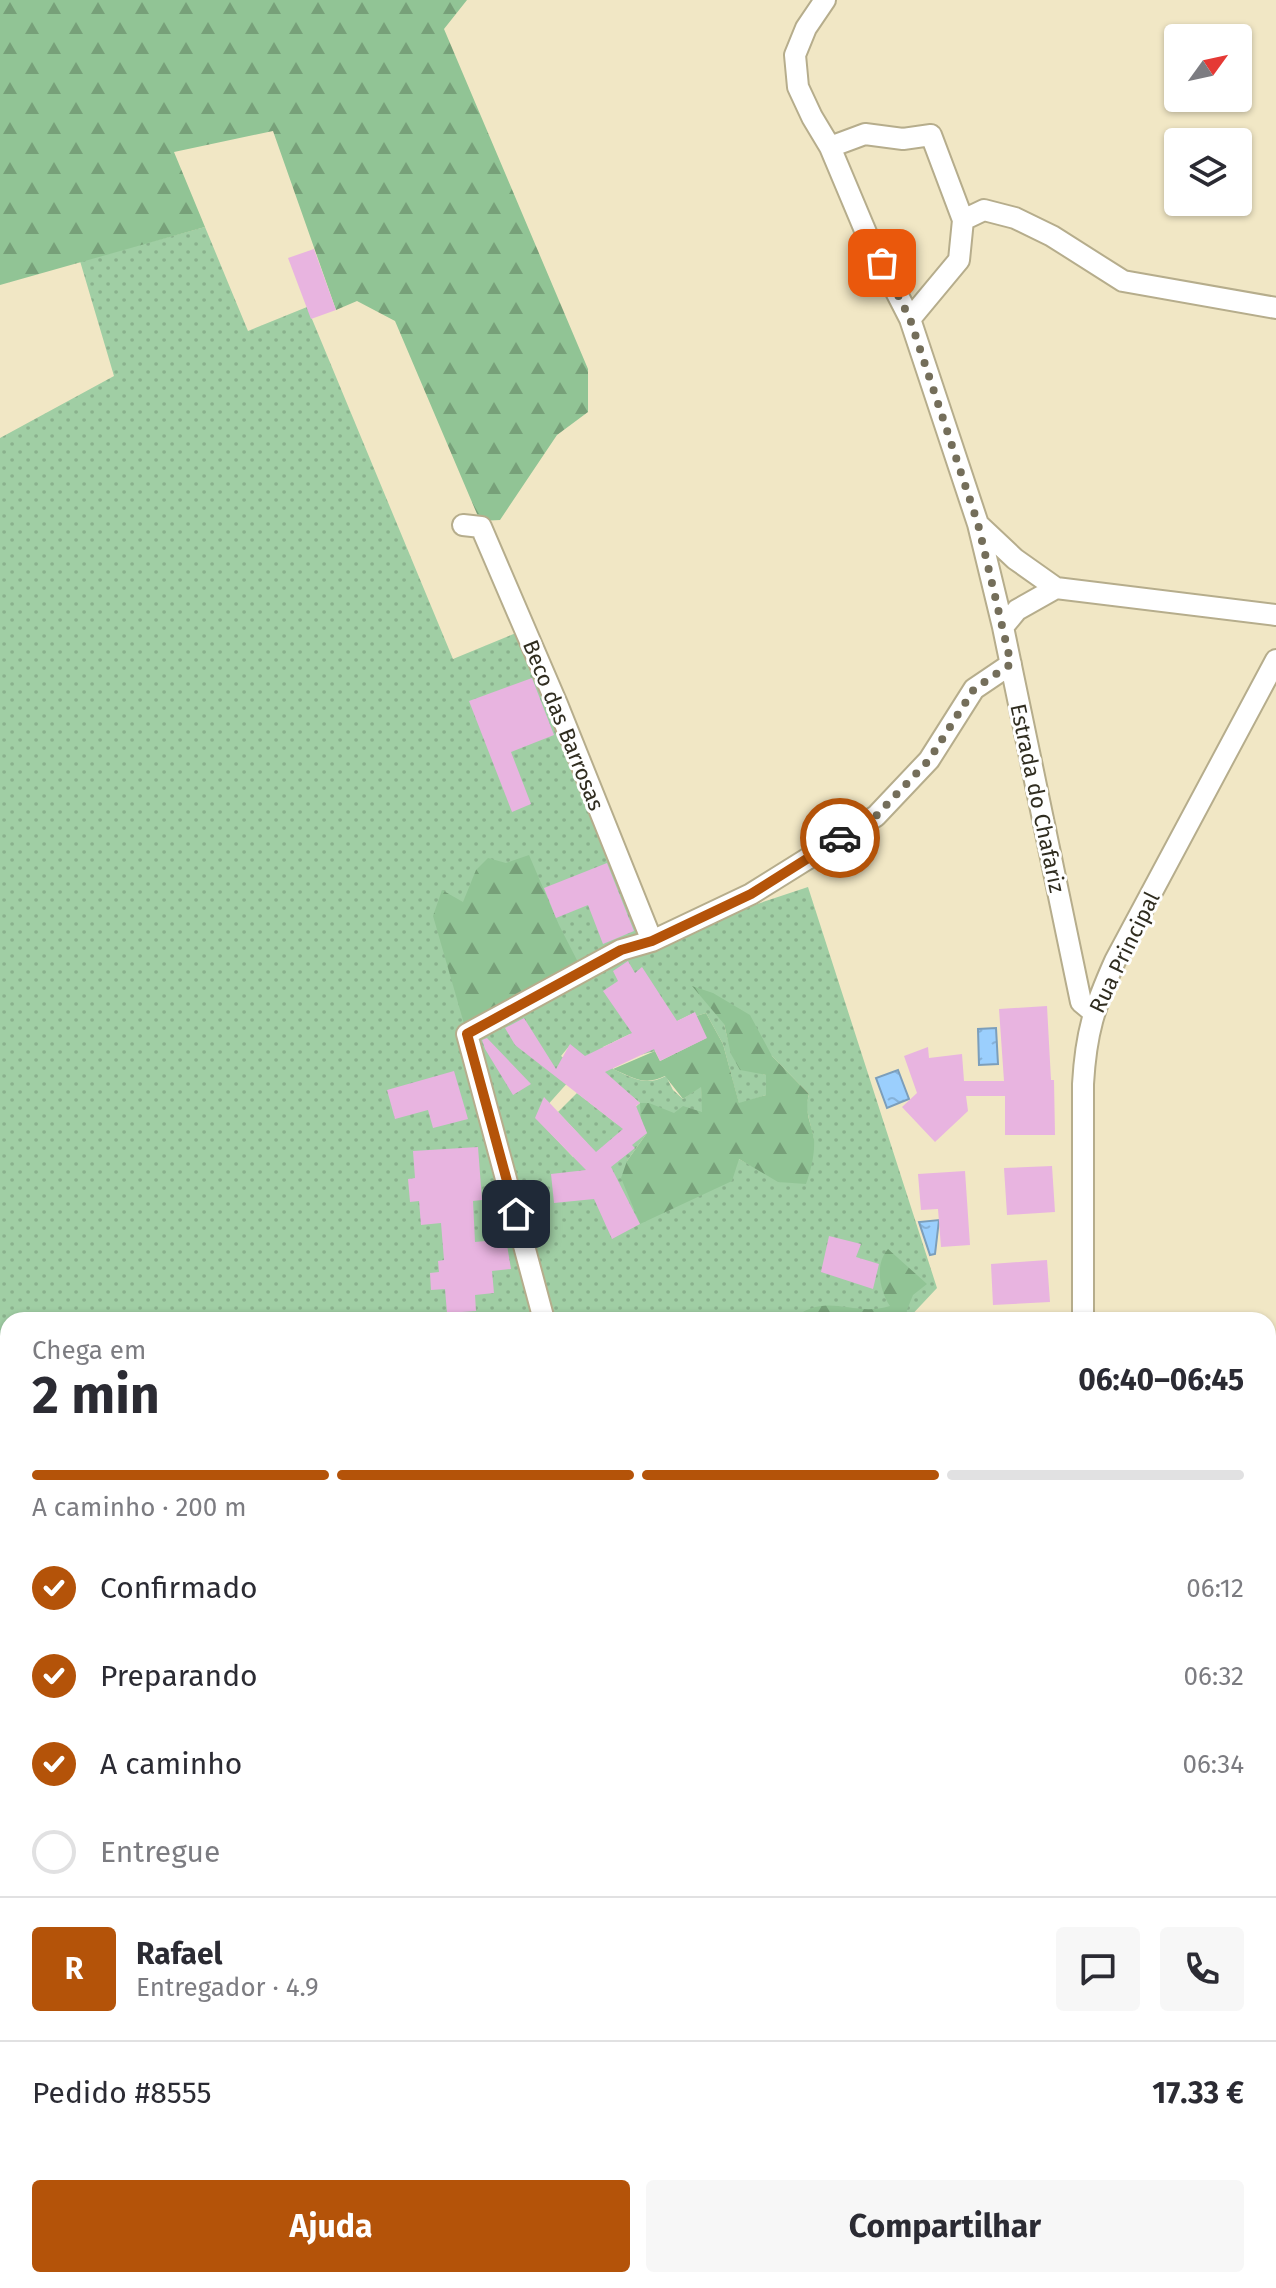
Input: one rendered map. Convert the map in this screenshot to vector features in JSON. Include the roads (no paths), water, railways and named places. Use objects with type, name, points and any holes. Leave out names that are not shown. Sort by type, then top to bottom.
[{"type":"street","name":"Estrada do Chafariz","points":[[825,0],[806,28],[795,55],[798,87],[830,147],[867,235],[910,319],[978,524],[1011,664],[1081,1002],[1093,1012]]},
{"type":"street","points":[[830,147],[865,134],[903,139],[931,135],[963,220],[959,260],[910,319]]},
{"type":"street","points":[[963,220],[984,210],[1015,218],[1052,236],[1123,281],[1276,308]]},
{"type":"street","points":[[978,524],[1015,559],[1056,588],[1276,615]]},
{"type":"street","name":"Beco das Barrosas","points":[[463,525],[481,527],[652,941]]},
{"type":"street","points":[[1003,627],[1017,610],[1056,588]]},
{"type":"street","name":"Rua Principal","points":[[1083,1312],[1083,1084],[1085,1048],[1093,1012],[1115,961],[1276,660]]},
{"type":"street","points":[[542,1312],[467,1034],[621,950],[652,941],[751,894],[876,816],[929,760],[974,689],[1011,664]]},
{"type":"water","points":[[996,1028],[998,1064],[979,1065],[978,1029]]},
{"type":"water","points":[[898,1070],[909,1099],[887,1108],[876,1078]]},
{"type":"water","points":[[939,1220],[935,1254],[930,1255],[919,1222]]}]
